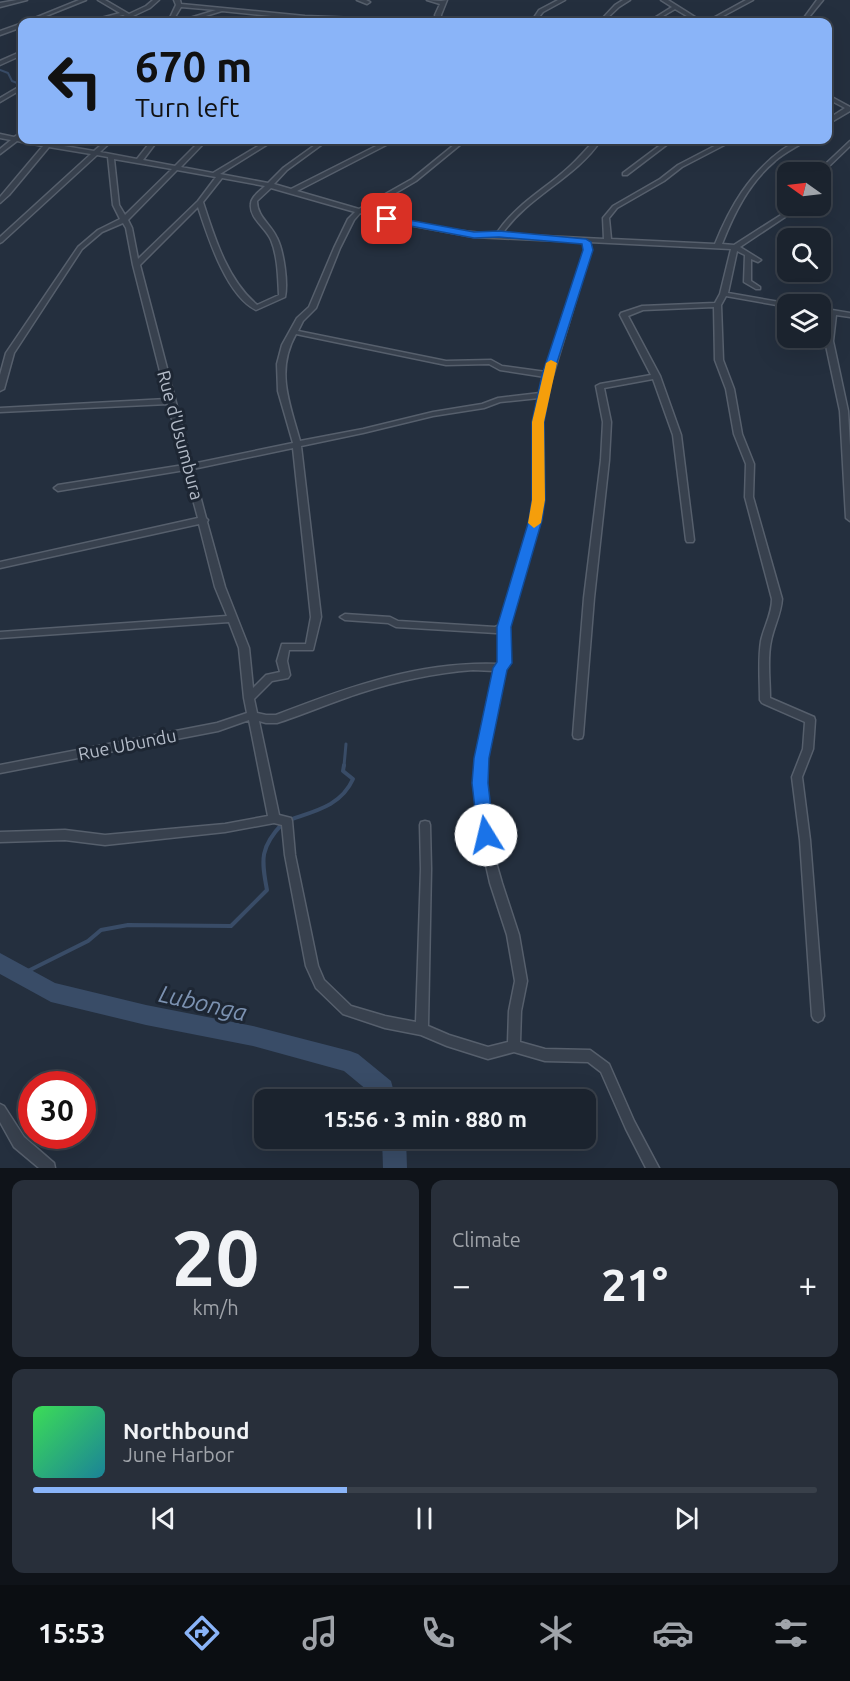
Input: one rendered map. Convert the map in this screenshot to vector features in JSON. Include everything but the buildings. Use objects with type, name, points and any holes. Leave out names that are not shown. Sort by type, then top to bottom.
[{"type":"street","points":[[0,5],[24,0]]},
{"type":"street","points":[[38,18],[83,0]]},
{"type":"street","points":[[101,0],[132,18]]},
{"type":"street","points":[[110,18],[148,7],[156,0]]},
{"type":"street","points":[[360,0],[367,2]]},
{"type":"street","points":[[430,0],[443,1],[439,18]]},
{"type":"street","points":[[536,18],[541,11],[562,0]]},
{"type":"street","points":[[605,18],[627,0]]},
{"type":"street","points":[[716,18],[750,0]]},
{"type":"street","points":[[806,18],[820,0]]},
{"type":"street","points":[[654,18],[671,2],[694,18]]},
{"type":"street","points":[[172,18],[178,3],[224,9],[241,14],[283,18]]},
{"type":"street","points":[[146,18],[148,7]]},
{"type":"street","points":[[195,18],[224,9]]},
{"type":"street","points":[[241,14],[242,18]]},
{"type":"street","points":[[0,33],[18,26]]},
{"type":"street","points":[[0,63],[18,54]]},
{"type":"street","points":[[0,100],[18,89]]},
{"type":"street","points":[[832,100],[849,108]]},
{"type":"street","points":[[832,119],[849,108]]},
{"type":"street","points":[[0,136],[16,139]]},
{"type":"street","points":[[0,152],[16,139]]},
{"type":"street","points":[[830,162],[850,143]]},
{"type":"street","points":[[0,201],[20,180],[40,149],[47,144]]},
{"type":"street","points":[[58,144],[95,154],[271,186],[357,212],[474,235],[499,234],[586,242],[718,246],[735,248],[758,260]]},
{"type":"street","points":[[0,241],[106,144]]},
{"type":"street","points":[[139,161],[152,144]]},
{"type":"street","points":[[0,389],[10,353],[80,248],[100,231],[125,219],[200,144]]},
{"type":"street","points":[[136,265],[200,202],[217,175],[265,144]]},
{"type":"street","points":[[200,202],[206,225],[241,295],[256,308],[283,296],[274,237],[253,206],[254,201],[285,169],[319,144]]},
{"type":"street","points":[[293,191],[384,144]]},
{"type":"street","points":[[249,698],[269,678],[285,675],[282,661],[285,646],[310,648],[316,617],[297,444],[282,391],[281,364],[286,345],[300,320],[312,308],[337,248],[357,212],[414,180],[458,144]]},
{"type":"street","points":[[499,234],[508,219],[526,202],[572,167],[594,144]]},
{"type":"street","points":[[625,174],[665,144]]},
{"type":"street","points":[[608,242],[606,218],[615,207],[662,180],[680,166],[722,144]]},
{"type":"street","points":[[718,246],[727,219],[748,184],[762,168],[798,144]]},
{"type":"street","name":"Rue d'Usumbura","points":[[111,157],[116,205],[125,219],[132,238],[136,265],[189,467],[231,619],[244,648],[249,698],[274,819]]},
{"type":"street","points":[[783,216],[735,248],[724,294],[717,305],[719,360],[730,389],[738,434],[750,464],[749,497],[777,599],[777,613],[769,628],[765,644],[765,700],[810,720],[808,749],[797,777],[805,840],[818,1016]]},
{"type":"street","points":[[514,1046],[515,1011],[521,981],[513,934],[488,852],[480,783],[482,758],[500,668],[504,663],[504,627],[535,520],[538,500],[538,422],[543,395],[588,250],[586,242]]},
{"type":"street","points":[[748,254],[747,282],[758,288]]},
{"type":"street","points":[[724,294],[777,303]]},
{"type":"street","points":[[690,540],[677,435],[656,376],[624,315],[642,308],[717,305]]},
{"type":"street","points":[[850,315],[833,312],[829,341],[844,411],[850,518]]},
{"type":"street","points":[[294,332],[446,363],[491,362],[500,368],[548,375]]},
{"type":"street","points":[[578,735],[589,598],[605,459],[607,422],[600,386],[656,376]]},
{"type":"street","points":[[58,488],[189,467],[433,414],[484,406],[498,400],[543,395]]},
{"type":"street","points":[[0,410],[172,401]]},
{"type":"street","points":[[0,565],[204,520]]},
{"type":"street","points":[[345,617],[390,620],[396,624],[496,630],[504,627]]},
{"type":"street","points":[[0,635],[231,619]]},
{"type":"street","points":[[252,714],[266,719],[277,719],[376,682],[482,666],[500,668]]},
{"type":"street","name":"Rue Ubundu","points":[[0,769],[218,727],[252,714]]},
{"type":"street","points":[[0,837],[65,835],[105,840],[225,828],[274,819],[287,821],[290,855],[306,946],[320,984],[347,1010],[385,1022],[422,1029],[488,1053],[514,1046],[545,1055],[590,1056],[605,1068],[630,1125],[654,1168]]},
{"type":"street","points":[[422,1029],[425,825]]},
{"type":"street","points":[[0,1110],[19,1142],[49,1168]]},
{"type":"waterway","points":[[0,70],[8,73],[12,81],[18,83]]},
{"type":"waterway","points":[[344,766],[346,744]]},
{"type":"waterway","points":[[289,820],[318,810],[342,796],[353,779],[343,771],[344,765]]},
{"type":"waterway","points":[[20,975],[88,941],[101,930],[128,925],[231,926],[267,890],[264,854],[270,839],[283,823]]},
{"type":"waterway","name":"Lubonga","points":[[0,963],[51,992],[146,1015],[253,1036],[350,1062],[383,1089]]},
{"type":"waterway","name":"Lubonga","points":[[394,1149],[395,1168]]},
{"type":"slow traffic","points":[[534,523],[538,500],[538,422],[551,363]]},
{"type":"route","points":[[387,219],[474,235],[499,234],[586,242],[588,250],[548,375],[538,422],[538,500],[535,520],[504,627],[504,663],[500,668],[482,758],[480,783],[486,835]]}]
